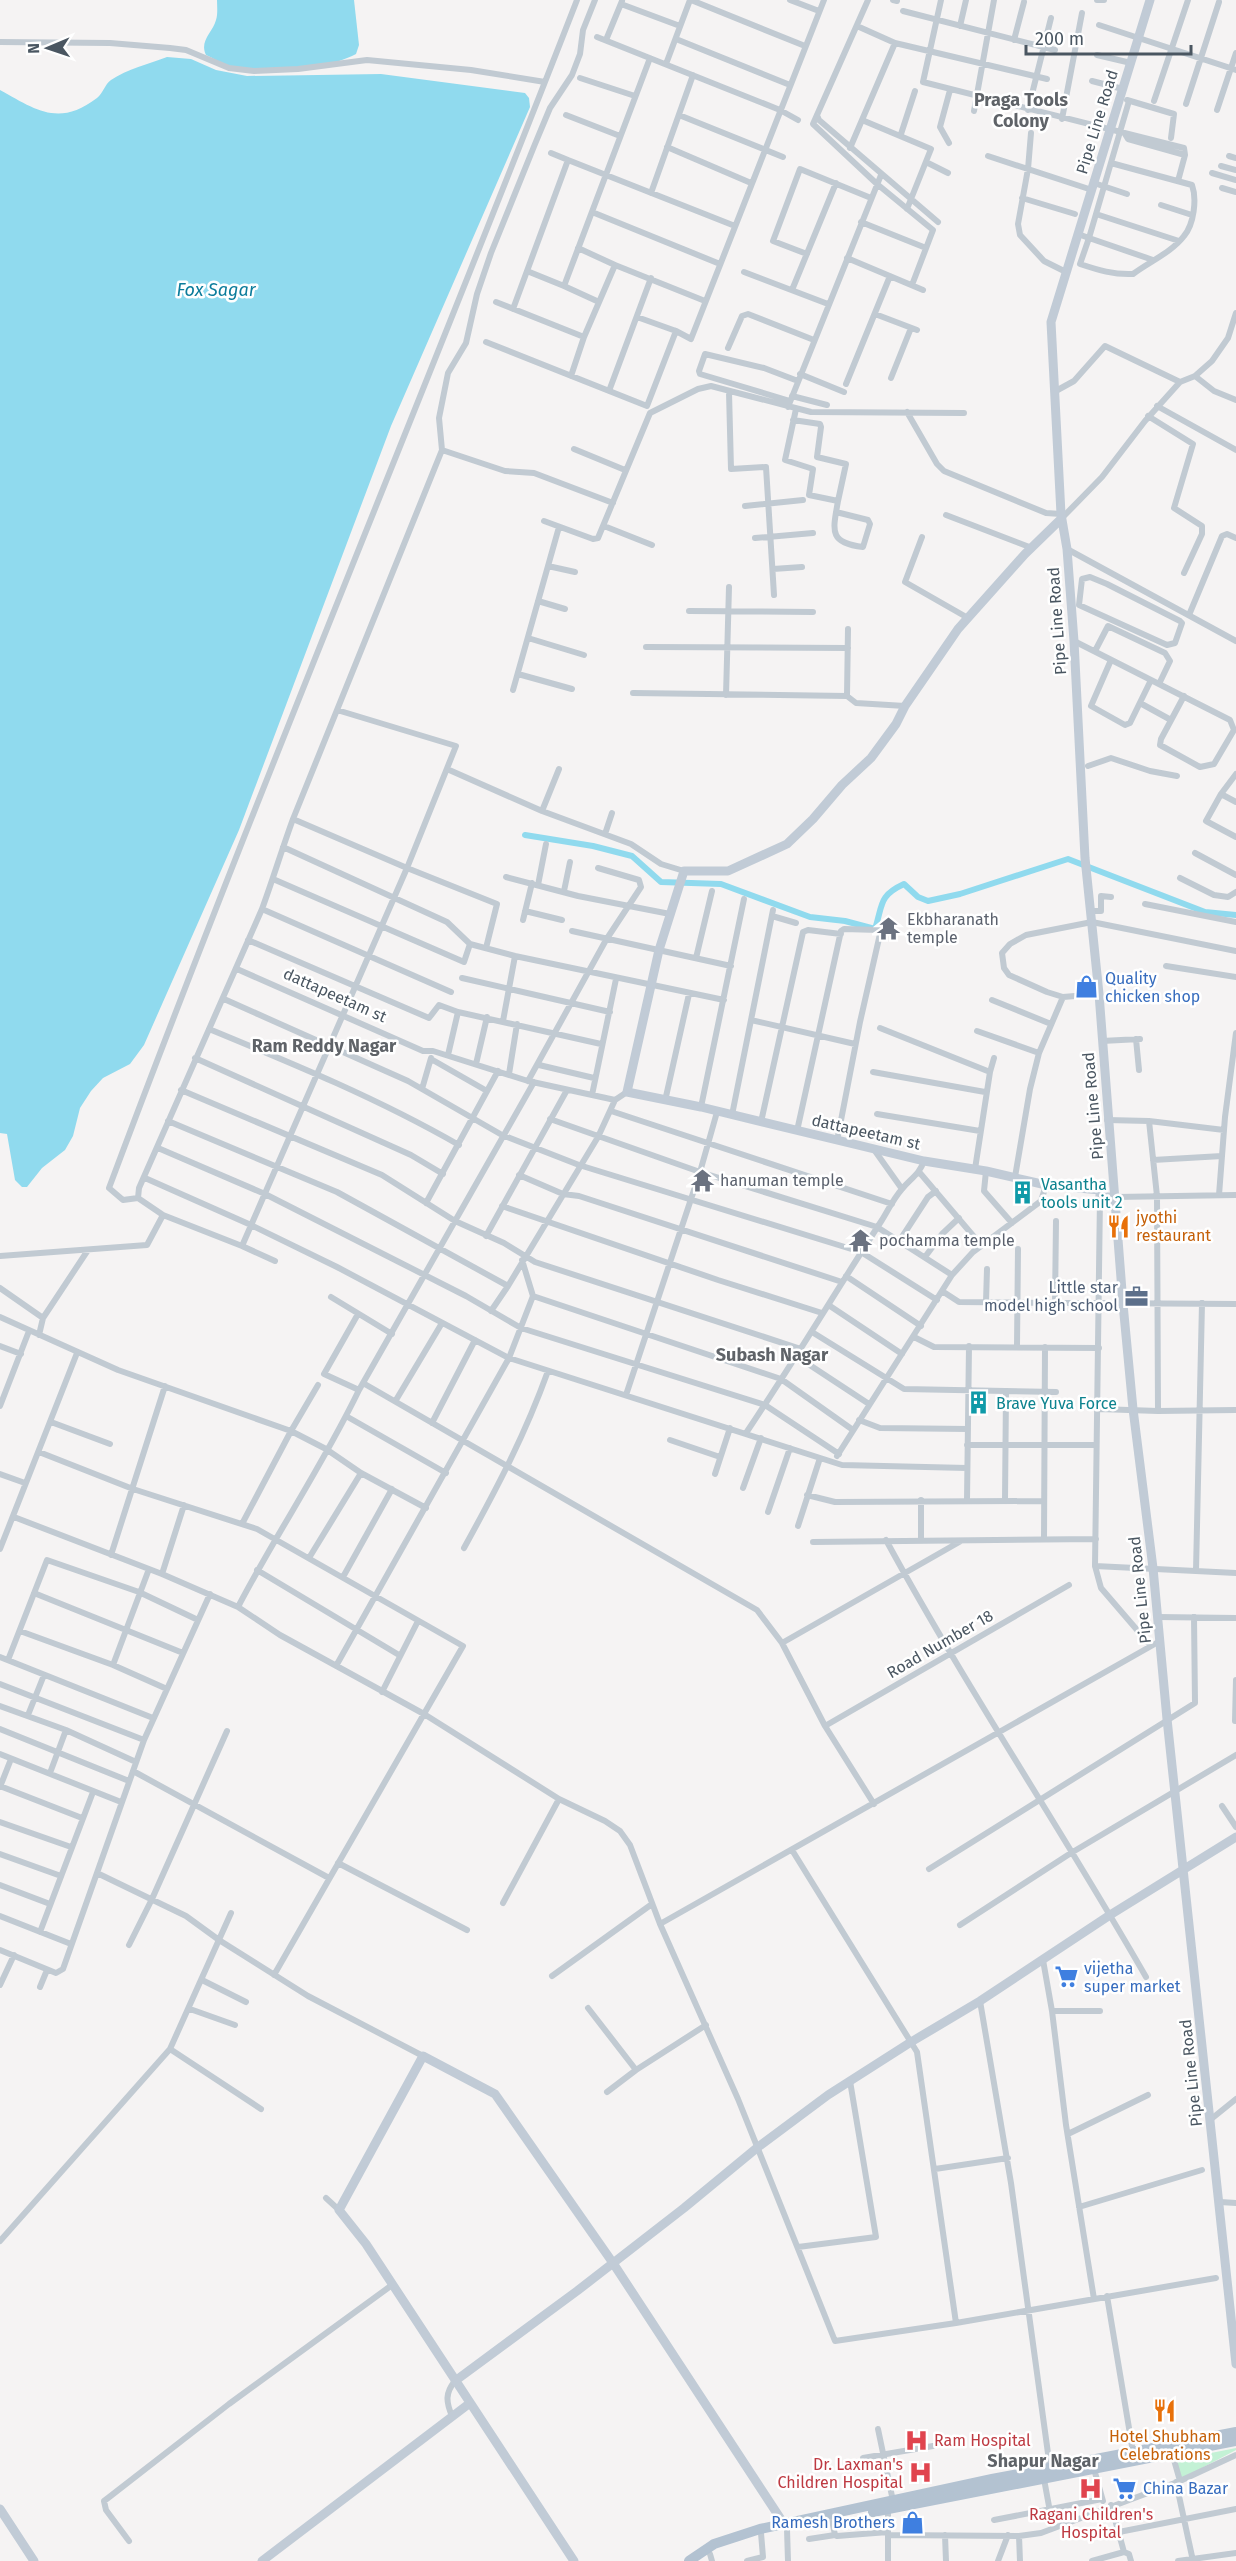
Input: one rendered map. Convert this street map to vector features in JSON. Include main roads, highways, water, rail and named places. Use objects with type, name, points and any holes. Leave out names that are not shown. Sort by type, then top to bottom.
[{"type":"main road","points":[[689,2561],[714,2544],[726,2539],[1047,2474],[1132,2452],[1236,2432]]},
{"type":"main road","points":[[1047,2474],[1094,2469],[1236,2441]]},
{"type":"main road","points":[[698,2561],[711,2557],[740,2539],[785,2527],[832,2520],[891,2505]]},
{"type":"water","points":[[217,0],[354,0],[359,45],[356,54],[327,64],[292,70],[257,70],[224,64],[206,55],[204,50],[205,41],[217,18]]},
{"type":"water","name":"Fox Sagar","points":[[167,57],[191,59],[216,70],[247,76],[381,74],[525,93],[529,98],[530,107],[391,426],[239,830],[144,1045],[130,1064],[103,1078],[91,1091],[80,1108],[73,1136],[65,1150],[42,1168],[27,1187],[22,1187],[15,1180],[7,1134],[0,1133],[0,90],[36,109],[59,113],[71,112],[97,98],[109,82],[117,76]]},
{"type":"waterway","points":[[525,835],[593,846],[632,856],[661,882],[721,884],[810,917],[845,921],[875,929],[886,897],[904,884],[918,897],[928,901],[960,894],[1068,859],[1205,912],[1236,915]]},
{"type":"place","name":"Ekbharanath temple","points":[[889,928]]},
{"type":"place","name":"Quality chicken shop","points":[[1087,987]]},
{"type":"place","name":"hanuman temple","points":[[702,1180]]},
{"type":"place","name":"Vasantha tools unit 2","points":[[1023,1193]]},
{"type":"place","name":"jyothi restaurant","points":[[1118,1226]]},
{"type":"place","name":"pochamma temple","points":[[861,1240]]},
{"type":"place","name":"Little star model high school","points":[[1136,1296]]},
{"type":"place","name":"Brave Yuva Force","points":[[978,1403]]},
{"type":"place","name":"vijetha super market","points":[[1066,1977]]},
{"type":"place","name":"Hotel Shubham Celebrations","points":[[1165,2411]]},
{"type":"place","name":"Ram Hospital","points":[[916,2440]]},
{"type":"place","name":"Dr. Laxman's Children Hospital","points":[[921,2473]]},
{"type":"place","name":"China Bazar","points":[[1125,2488]]},
{"type":"place","name":"Ragani Children's Hospital","points":[[1091,2489]]},
{"type":"place","name":"Ramesh Brothers","points":[[913,2522]]},
{"type":"district","name":"Praga Tools Colony","points":[[1021,110]]},
{"type":"district","name":"Ram Reddy Nagar","points":[[324,1046]]},
{"type":"district","name":"Subash Nagar","points":[[772,1355]]},
{"type":"district","name":"Shapur Nagar","points":[[1043,2461]]}]
